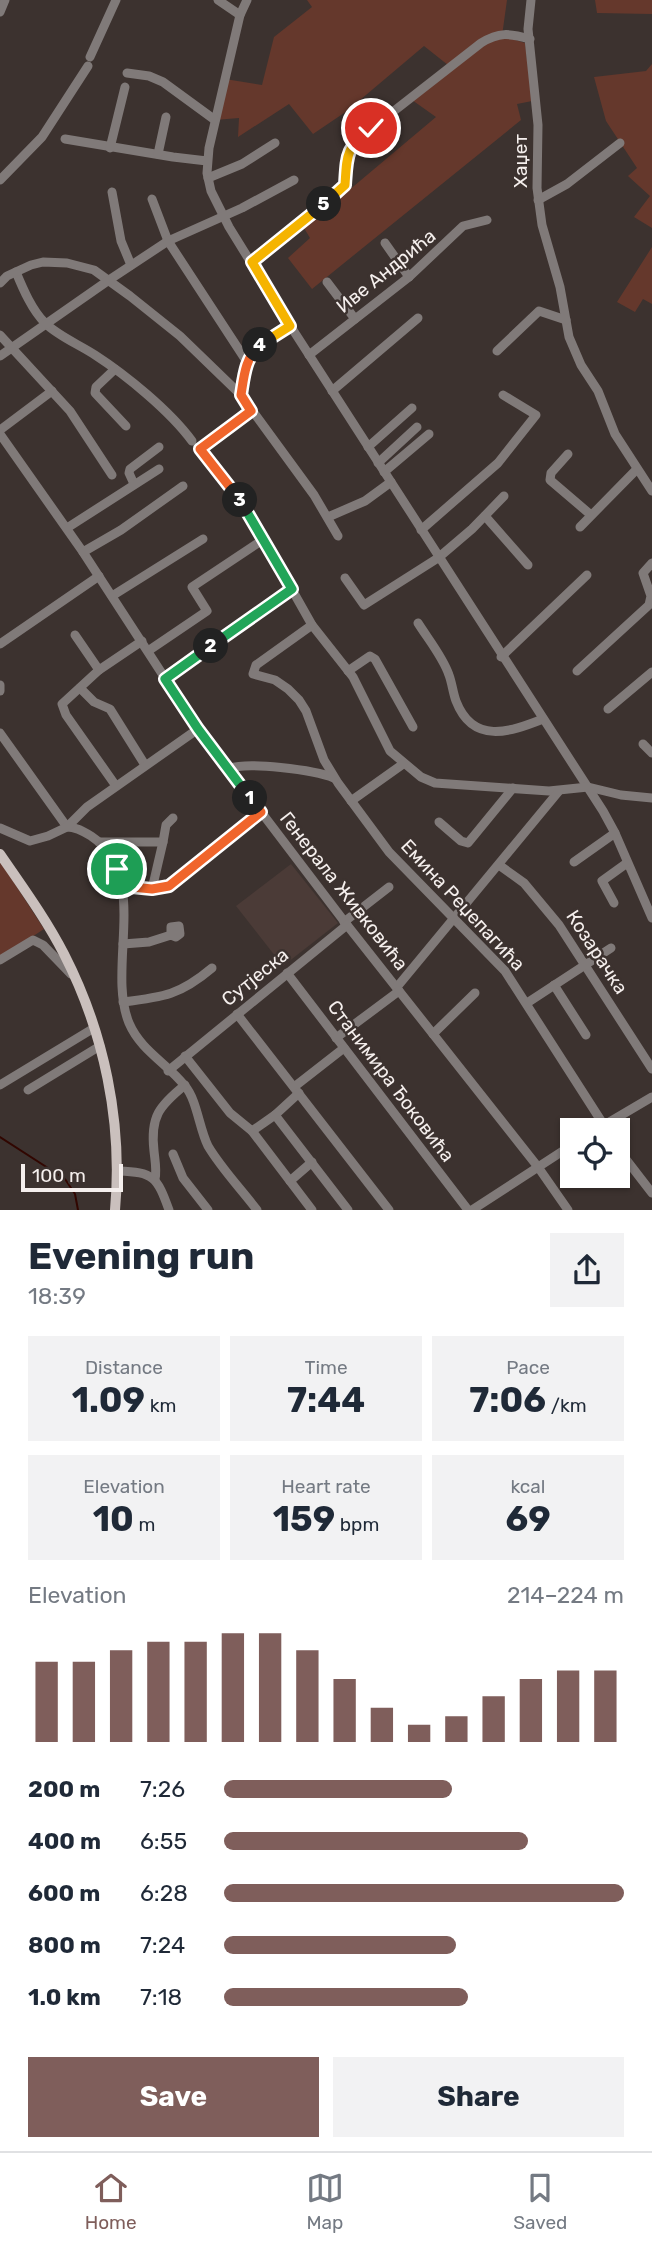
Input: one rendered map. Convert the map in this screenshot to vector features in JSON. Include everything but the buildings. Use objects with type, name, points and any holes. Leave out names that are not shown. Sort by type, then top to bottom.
[{"type":"main road","points":[[0,854],[48,927],[75,978],[100,1046],[113,1107],[118,1171],[115,1209]]},
{"type":"street","points":[[0,12],[5,0]]},
{"type":"street","points":[[0,180],[44,137],[89,62],[116,0]]},
{"type":"street","points":[[218,0],[240,15]]},
{"type":"street","points":[[247,0],[240,15],[207,161],[211,191],[223,216],[290,326],[588,787],[615,833],[652,918]]},
{"type":"street","name":"Хаџет","points":[[531,0],[530,39],[537,114],[538,200],[542,225],[560,287],[569,337],[581,365],[598,391],[615,434],[652,491]]},
{"type":"street","points":[[252,262],[345,185],[346,164],[353,143],[495,34],[507,33],[530,39]]},
{"type":"street","points":[[127,73],[149,76],[163,82],[215,120]]},
{"type":"street","points":[[110,148],[125,87]]},
{"type":"street","points":[[158,154],[166,117]]},
{"type":"street","points":[[65,139],[207,161]]},
{"type":"street","points":[[538,200],[567,184],[620,143]]},
{"type":"street","points":[[208,178],[242,164],[275,144]]},
{"type":"street","points":[[0,356],[109,279],[168,242],[294,180]]},
{"type":"street","points":[[112,192],[121,241],[131,265]]},
{"type":"street","points":[[152,199],[168,242],[247,362]]},
{"type":"street","name":"Иве Андрића","points":[[309,355],[410,277],[463,226],[487,220]]},
{"type":"street","points":[[385,243],[410,277]]},
{"type":"street","points":[[0,283],[16,272],[43,262],[86,266],[109,279],[180,337],[241,395],[303,480],[338,536]]},
{"type":"street","points":[[16,272],[30,301],[46,325],[115,369],[161,409],[191,440]]},
{"type":"street","points":[[327,282],[355,319]]},
{"type":"street","points":[[497,351],[539,312],[566,320]]},
{"type":"street","points":[[332,391],[418,318]]},
{"type":"street","points":[[241,395],[247,362],[257,347],[290,326]]},
{"type":"street","points":[[0,335],[77,421],[112,475]]},
{"type":"street","points":[[115,369],[96,387],[95,393],[126,426]]},
{"type":"street","points":[[0,432],[52,391]]},
{"type":"street","points":[[421,530],[498,463],[536,415],[503,395]]},
{"type":"street","points":[[368,447],[412,408]]},
{"type":"street","points":[[251,411],[200,449],[237,497],[312,625],[360,689],[385,742],[403,764],[431,782],[559,791],[588,787],[621,796],[652,798]]},
{"type":"street","points":[[378,463],[417,427]]},
{"type":"street","name":"Генерала Живковића","points":[[0,432],[67,528],[198,729],[568,1209]]},
{"type":"street","points":[[384,472],[429,434]]},
{"type":"street","points":[[134,484],[130,469],[159,447]]},
{"type":"street","points":[[568,454],[551,474],[550,480],[591,515]]},
{"type":"street","points":[[67,528],[159,469]]},
{"type":"street","points":[[580,527],[636,469]]},
{"type":"street","points":[[328,517],[365,501],[391,482]]},
{"type":"street","points":[[83,552],[121,530],[183,486]]},
{"type":"street","points":[[345,578],[364,605],[438,558],[504,496]]},
{"type":"street","points":[[485,516],[528,565]]},
{"type":"street","points":[[112,596],[203,539]]},
{"type":"street","points":[[148,651],[207,611],[192,587],[264,539]]},
{"type":"street","points":[[577,671],[649,605],[651,596],[643,573],[652,563]]},
{"type":"street","points":[[502,657],[587,575]]},
{"type":"street","points":[[0,644],[99,576]]},
{"type":"street","points":[[165,679],[292,589]]},
{"type":"street","points":[[418,623],[449,672],[456,700],[463,715],[472,724],[487,732],[510,732],[543,719]]},
{"type":"street","name":"Емина Реџепагића","points":[[312,625],[256,665],[252,671],[256,675],[275,680],[299,701],[306,711],[321,754],[334,778],[389,852],[453,920],[497,961],[527,1003],[595,1118]]},
{"type":"street","points":[[75,635],[99,670]]},
{"type":"street","points":[[116,786],[62,707],[65,699],[99,670],[142,641]]},
{"type":"street","points":[[348,671],[370,656],[375,659],[413,727]]},
{"type":"street","points":[[608,709],[652,672]]},
{"type":"street","points":[[0,685],[0,691]]},
{"type":"street","points":[[80,688],[94,702],[110,709],[145,765]]},
{"type":"street","points":[[0,828],[30,841],[66,827],[78,814],[198,729]]},
{"type":"street","points":[[0,733],[66,827],[78,829],[99,842],[114,863],[122,886],[123,1002],[135,1036],[185,1085],[210,1149],[257,1209]]},
{"type":"street","points":[[643,744],[652,753]]},
{"type":"street","points":[[351,801],[403,764]]},
{"type":"street","points":[[228,769],[251,765],[334,778]]},
{"type":"street","points":[[439,822],[461,841],[468,843],[513,788]]},
{"type":"street","name":"Генерала Живковића","points":[[398,989],[559,791]]},
{"type":"street","points":[[122,886],[166,888],[177,882],[261,812]]},
{"type":"street","points":[[152,889],[168,822],[173,818]]},
{"type":"street","points":[[575,862],[615,833]]},
{"type":"street","points":[[99,842],[163,842]]},
{"type":"street","points":[[614,903],[602,881],[627,863]]},
{"type":"street","name":"Козарачка","points":[[499,865],[524,883],[569,938],[652,1069]]},
{"type":"street","name":"Сутјеска","points":[[168,1070],[389,887]]},
{"type":"street","points":[[123,944],[157,940],[171,934]]},
{"type":"street","points":[[0,960],[33,940],[43,945],[75,978]]},
{"type":"street","points":[[527,1003],[611,948]]},
{"type":"street","name":"Сутјеска","points":[[123,1002],[177,993],[212,968]]},
{"type":"street","name":"Станимира Ђоковића","points":[[287,974],[470,1209]]},
{"type":"street","points":[[554,985],[586,1035]]},
{"type":"street","points":[[336,1038],[398,989]]},
{"type":"street","points":[[433,1034],[475,993]]},
{"type":"street","points":[[237,1014],[389,1209]]},
{"type":"street","points":[[0,1085],[94,1028]]},
{"type":"street","points":[[28,1090],[100,1046]]},
{"type":"street","points":[[252,1131],[275,1116],[296,1090],[344,1048]]},
{"type":"street","points":[[185,1056],[230,1113],[252,1131],[312,1209]]},
{"type":"street","points":[[169,1209],[155,1179],[157,1171],[152,1124],[164,1103],[185,1085]]},
{"type":"street","points":[[619,1118],[652,1097]]},
{"type":"street","points":[[275,1116],[348,1209]]},
{"type":"street","points":[[470,1209],[560,1153]]},
{"type":"street","points":[[173,1154],[183,1178],[208,1209]]},
{"type":"street","points":[[290,1181],[312,1162]]},
{"type":"street","points":[[630,1165],[652,1193]]},
{"type":"street","points":[[118,1171],[133,1171],[155,1179]]},
{"type":"shaded area","points":[[307,0],[507,0],[502,36],[525,43],[532,101],[517,104],[521,120],[312,289],[288,258],[310,238],[304,228],[436,117],[412,100],[453,69],[424,46],[347,111],[313,134],[289,104],[238,137],[239,118],[215,120],[225,79],[262,85],[274,37],[312,7]]},
{"type":"shaded area","points":[[595,0],[652,0],[652,14],[597,13]]},
{"type":"shaded area","points":[[652,64],[652,228],[634,217],[650,196],[628,176],[637,168],[606,121],[594,77],[646,71]]},
{"type":"shaded area","points":[[652,247],[652,304],[643,299],[635,312],[617,302]]},
{"type":"shaded area","points":[[0,861],[44,929],[0,958]]},
{"type":"shaded area","points":[[291,864],[338,923],[283,966],[236,906]]},
{"type":"waterway","points":[[0,1137],[65,1179],[75,1194],[78,1210]]},
{"type":"route","points":[[117,869],[122,886],[152,889],[169,886],[261,812],[198,729],[165,679],[292,589],[242,503],[200,449],[251,411],[241,395],[250,355],[257,347],[290,326],[252,262],[345,185],[349,151],[353,143],[371,128]]}]
